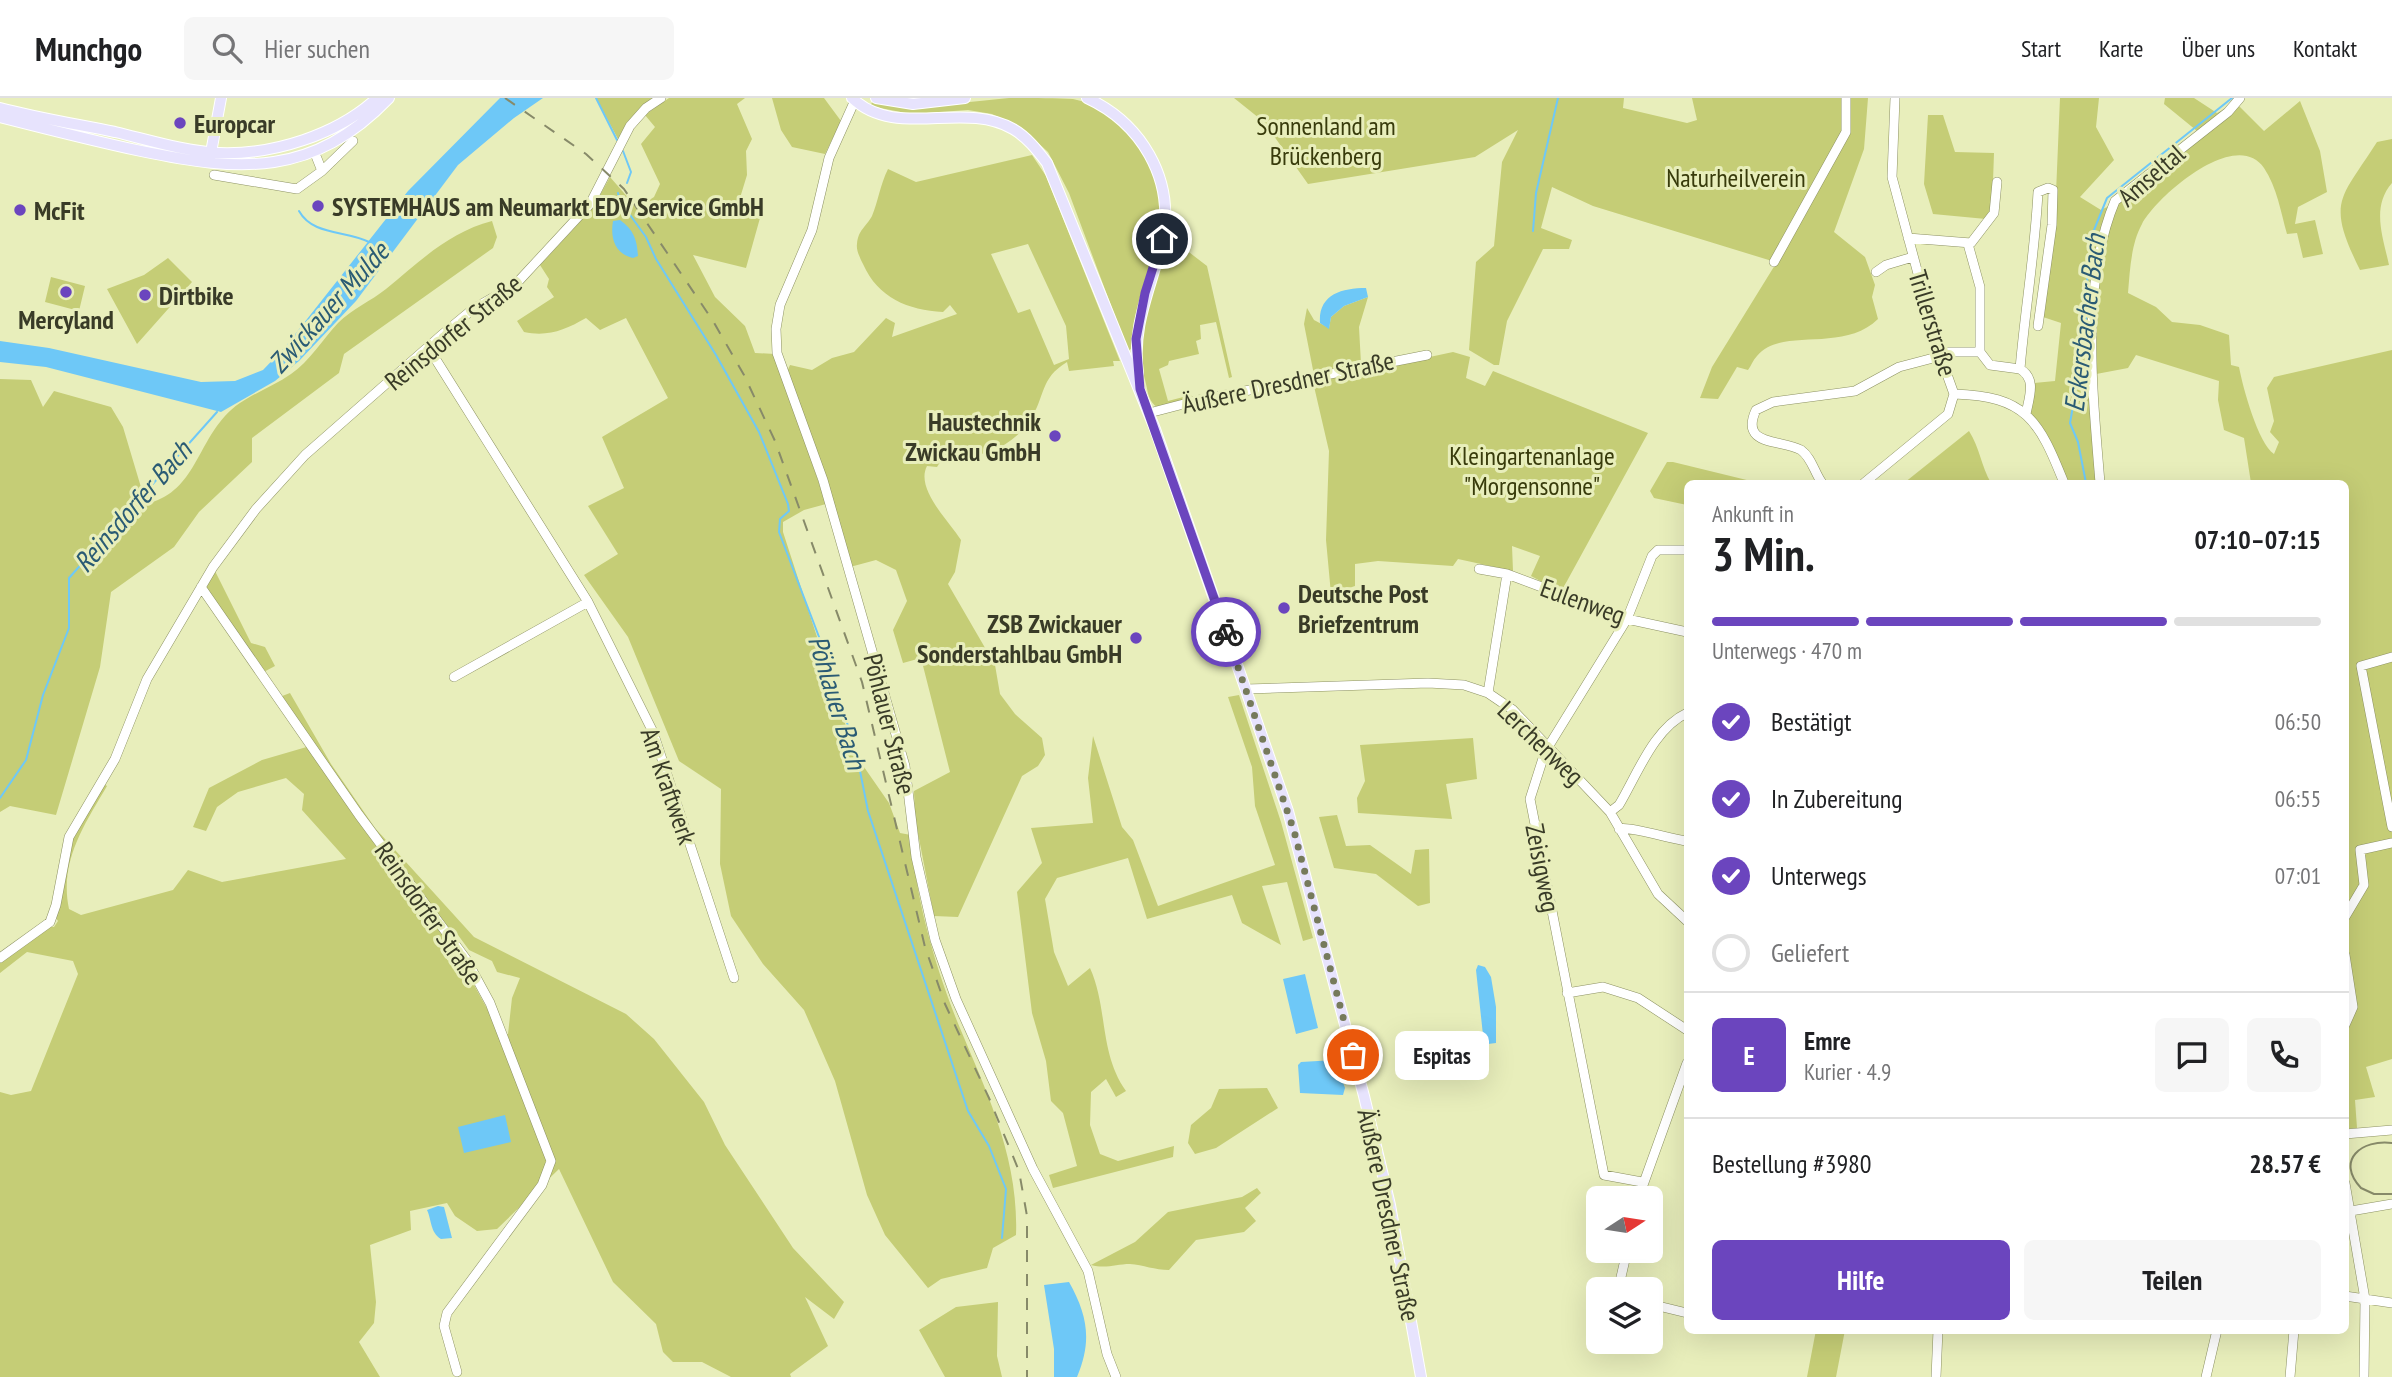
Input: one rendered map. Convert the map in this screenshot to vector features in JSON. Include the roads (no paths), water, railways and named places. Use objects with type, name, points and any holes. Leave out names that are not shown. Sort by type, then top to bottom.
[{"type":"main road","points":[[212,164],[221,98]]},
{"type":"main road","points":[[0,108],[212,164],[252,150],[316,136],[357,115],[377,98]]},
{"type":"main road","points":[[0,117],[107,144],[212,164],[258,164],[314,151],[364,123],[389,98]]},
{"type":"main road","points":[[876,98],[913,104],[965,98]]},
{"type":"main road","name":"Äußere Dresdner Straße","points":[[1087,98],[1118,116],[1136,133],[1153,161],[1163,194],[1162,239],[1130,351]]},
{"type":"main road","name":"Äußere Dresdner Straße","points":[[854,99],[880,114],[902,118],[983,118],[1004,124],[1023,136],[1047,163],[1130,351],[1140,389],[1294,831],[1360,1078],[1390,1205],[1421,1377]]},
{"type":"street","name":"Reinsdorfer Straße","points":[[0,958],[50,922],[56,905],[69,837],[115,759],[163,648],[201,586],[277,483],[473,309],[515,285],[530,270],[590,204],[630,126],[646,108],[661,98]]},
{"type":"street","points":[[1774,262],[1846,132],[1846,98]]},
{"type":"street","name":"Trillerstraße","points":[[1895,98],[1892,177],[1940,354],[1954,394],[1992,396],[2013,403],[2026,414],[2044,440],[2063,480]]},
{"type":"street","name":"Amseltal","points":[[2101,480],[2092,301],[2106,223],[2115,201],[2228,112],[2240,98]]},
{"type":"street","name":"Pöhlauer Straße","points":[[854,99],[829,158],[808,240],[780,305],[776,329],[777,353],[823,480],[905,766],[916,857],[935,940],[956,999],[1037,1178],[1088,1271],[1107,1354],[1116,1377]]},
{"type":"street","points":[[212,164],[297,188],[322,171],[353,141]]},
{"type":"street","points":[[314,151],[322,171]]},
{"type":"street","points":[[1968,244],[1994,213],[1997,182]]},
{"type":"street","points":[[2020,369],[2036,234],[2038,192],[2048,188],[2053,190],[2052,225],[2038,326]]},
{"type":"street","points":[[1908,238],[1968,244]]},
{"type":"street","points":[[1968,244],[1980,287],[1979,352],[1990,365],[2020,369],[2028,374],[2031,383],[2026,414]]},
{"type":"street","points":[[1876,272],[1886,265],[1913,257]]},
{"type":"street","name":"Am Kraftwerk","points":[[428,347],[588,602],[653,732],[734,978]]},
{"type":"street","points":[[1821,480],[1811,460],[1802,451],[1756,435],[1752,426],[1756,410],[1773,402],[1855,391],[1899,367],[1940,354],[1979,352]]},
{"type":"street","name":"Äußere Dresdner Straße","points":[[1149,414],[1396,359],[1427,355]]},
{"type":"street","points":[[1868,480],[1948,415],[1954,394]]},
{"type":"street","name":"Zeisigweg","points":[[1642,1182],[1604,1175],[1530,799],[1549,746],[1627,619],[1652,556],[1658,550],[1684,550]]},
{"type":"street","name":"Eulenweg","points":[[1479,569],[1507,574],[1627,619],[1684,631]]},
{"type":"street","points":[[1488,693],[1507,574]]},
{"type":"street","name":"Reinsdorfer Straße","points":[[201,586],[359,815],[466,959],[490,1003],[551,1161],[542,1185],[447,1313],[444,1326],[457,1372]]},
{"type":"street","points":[[454,677],[588,602]]},
{"type":"street","points":[[2392,657],[2361,666],[2392,827]]},
{"type":"street","name":"Lerchenweg","points":[[1246,689],[1428,683],[1464,685],[1488,693],[1513,710],[1609,812],[1658,894],[1684,918]]},
{"type":"street","points":[[1609,812],[1619,805],[1664,731],[1675,718],[1684,714]]},
{"type":"street","points":[[1619,829],[1627,826],[1654,836],[1684,841]]},
{"type":"street","points":[[2349,910],[2364,885],[2360,850],[2392,843]]},
{"type":"street","points":[[2349,981],[2353,1007],[2349,1016]]},
{"type":"street","points":[[1567,993],[1602,986],[1638,998],[1684,1028]]},
{"type":"street","points":[[1641,1186],[1684,1071]]},
{"type":"street","points":[[2349,1134],[2392,1130]]},
{"type":"street","points":[[2349,1212],[2392,1204]]},
{"type":"street","points":[[2349,1217],[2365,1300],[2364,1377]]},
{"type":"street","points":[[2349,1297],[2392,1303]]},
{"type":"street","points":[[1663,1307],[1684,1312]]},
{"type":"street","points":[[1936,1377],[1938,1334]]},
{"type":"street","points":[[2206,1377],[2216,1334]]},
{"type":"street","points":[[2290,1377],[2294,1334]]},
{"type":"water","name":"Zwickauer Mulde","points":[[500,98],[543,98],[514,118],[458,165],[356,301],[299,361],[275,381],[221,412],[46,367],[0,362],[0,341],[49,348],[201,382],[235,381],[263,370],[285,347],[408,191]]},
{"type":"water","points":[[620,220],[634,236],[638,256],[627,256],[615,244],[613,221]]},
{"type":"water","points":[[1366,288],[1368,297],[1344,306],[1331,317],[1329,329],[1320,323],[1323,306],[1333,295]]},
{"type":"water","points":[[1478,965],[1485,967],[1491,977],[1496,1007],[1496,1043],[1488,1044],[1483,1035],[1476,970]]},
{"type":"water","points":[[1305,974],[1318,1028],[1296,1034],[1283,979]]},
{"type":"water","points":[[1335,1060],[1345,1088],[1343,1095],[1300,1093],[1298,1065],[1301,1062]]},
{"type":"water","points":[[505,1115],[511,1142],[464,1153],[458,1127]]},
{"type":"water","points":[[444,1207],[452,1238],[441,1239],[433,1230],[427,1210]]},
{"type":"water","points":[[1069,1282],[1084,1318],[1085,1352],[1077,1377],[1054,1377],[1054,1349],[1044,1285]]},
{"type":"waterway","name":"Pöhlauer Bach","points":[[596,98],[617,140]]},
{"type":"waterway","points":[[1533,231],[1536,193],[1558,98]]},
{"type":"waterway","name":"Eckersbacher Bach","points":[[2085,480],[2078,442],[2070,423],[2079,372],[2079,345],[2088,313],[2087,268],[2094,230],[2107,198],[2232,98]]},
{"type":"waterway","name":"Pöhlauer Bach","points":[[623,151],[631,172],[627,183]]},
{"type":"waterway","name":"Pöhlauer Bach","points":[[618,193],[620,201],[646,237],[656,259],[716,355],[759,432],[788,504],[789,511],[780,519],[779,532],[824,650],[856,751],[868,811],[968,1111],[989,1146],[1006,1189],[1002,1238]]},
{"type":"waterway","name":"Zwickauer Mulde","points":[[299,211],[305,219],[321,229],[369,242]]},
{"type":"waterway","name":"Reinsdorfer Bach","points":[[0,798],[26,760],[43,695],[69,628],[69,578],[217,412]]},
{"type":"tram line","points":[[2392,1143],[2371,1144],[2362,1148],[2351,1160],[2354,1178],[2361,1188],[2374,1194],[2392,1194]]},
{"type":"railway","points":[[505,98],[586,154],[624,189],[713,321],[744,375],[775,441],[862,682],[925,947],[945,1004],[989,1098],[1019,1171],[1027,1216],[1027,1377]]},
{"type":"place","name":"Europcar","points":[[180,123]]},
{"type":"place","name":"SYSTEMHAUS am Neumarkt EDV Service GmbH","points":[[318,206]]},
{"type":"place","name":"McFit","points":[[20,210]]},
{"type":"place","name":"Mercyland","points":[[66,292]]},
{"type":"place","name":"Dirtbike","points":[[145,295]]},
{"type":"place","name":"Haustechnik Zwickau GmbH","points":[[1055,436]]},
{"type":"place","name":"Deutsche Post Briefzentrum","points":[[1284,608]]},
{"type":"place","name":"ZSB Zwickauer Sonderstahlbau GmbH","points":[[1136,638]]},
{"type":"place","name":"Espitas","points":[[1353,1055]]},
{"type":"park label","name":"Sonnenland am Brückenberg","points":[[1326,140]]},
{"type":"park label","name":"Naturheilverein","points":[[1736,177]]},
{"type":"park label","name":"Kleingartenanlage \"Morgensonne\"","points":[[1532,470]]}]
